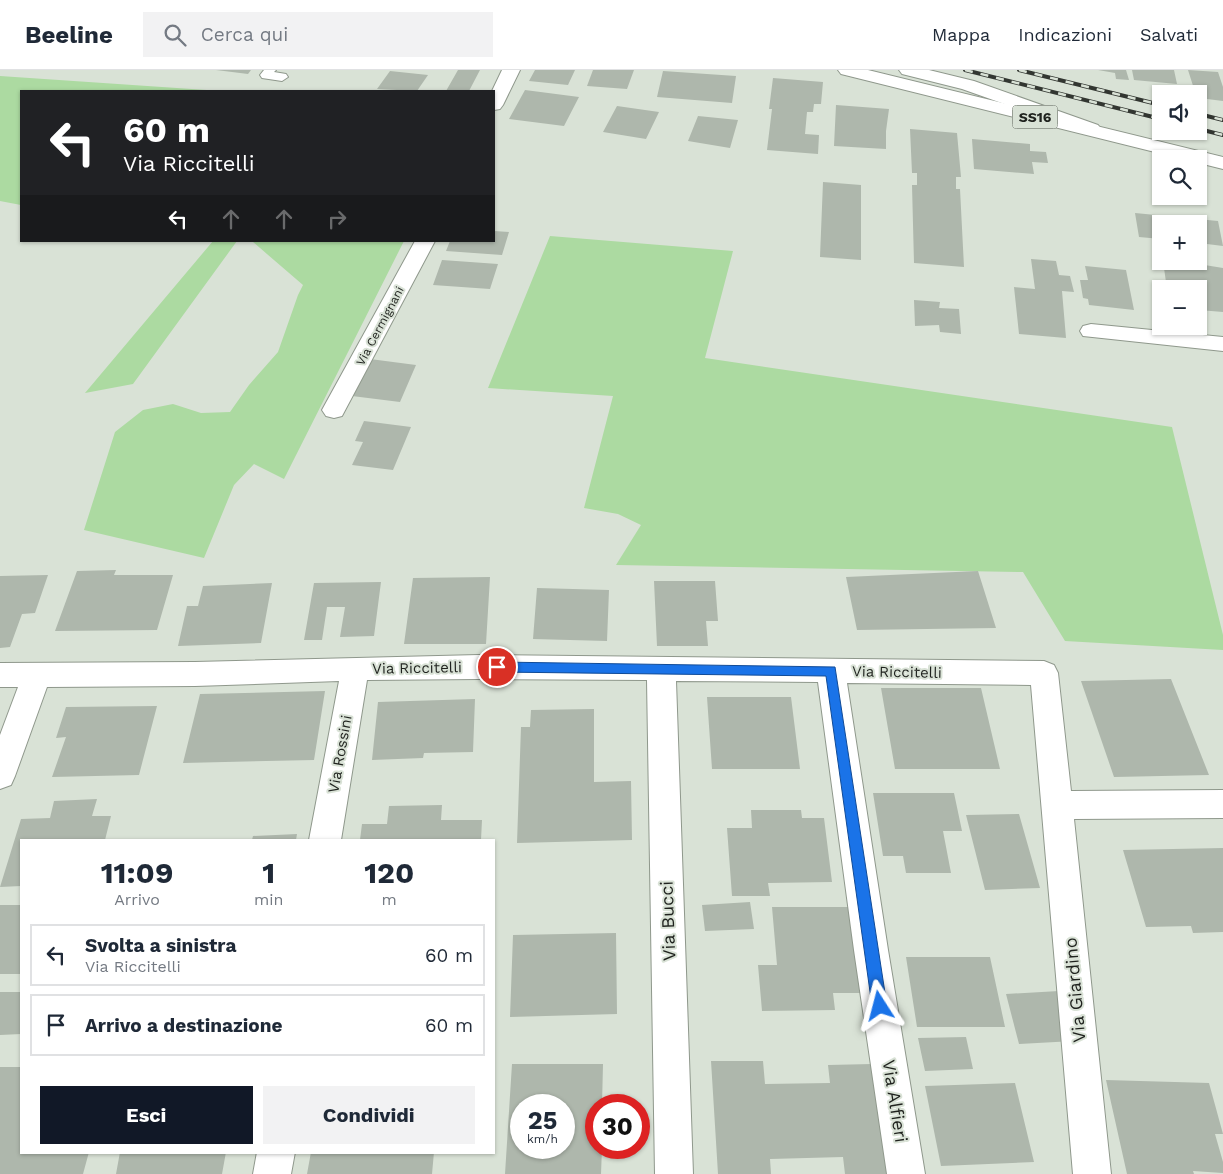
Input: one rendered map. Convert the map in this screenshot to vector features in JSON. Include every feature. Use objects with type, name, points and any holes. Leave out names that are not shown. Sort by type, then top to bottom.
[{"type":"street","points":[[495,102],[511,70]]},
{"type":"street","name":"SS16","points":[[848,70],[1223,163]]},
{"type":"street","points":[[908,70],[968,85],[1098,131]]},
{"type":"street","name":"Via Cermignani","points":[[334,410],[424,242]]},
{"type":"street","points":[[1091,331],[1223,344]]},
{"type":"street","name":"Via Riccitelli","points":[[0,675],[195,674],[355,668],[661,668],[1044,673]]},
{"type":"street","name":"Via Rossini","points":[[326,839],[355,668]]},
{"type":"street","name":"Via Bucci","points":[[661,668],[674,1174]]},
{"type":"street","name":"Via Alfieri","points":[[831,671],[871,950],[906,1174]]},
{"type":"street","name":"Via Giardino","points":[[1044,673],[1092,1174]]},
{"type":"street","points":[[0,776],[37,674]]},
{"type":"street","points":[[1058,805],[1223,804]]},
{"type":"street","points":[[272,1174],[276,1154]]},
{"type":"lane","points":[[270,70],[266,75],[282,77]]},
{"type":"green space","points":[[0,76],[206,90],[20,90],[20,205],[0,201]]},
{"type":"green space","points":[[550,236],[733,251],[705,358],[1172,427],[1223,635],[1223,650],[1065,641],[1023,572],[616,565],[641,525],[618,514],[584,508],[613,396],[488,388]]},
{"type":"green space","points":[[212,242],[236,242],[133,384],[85,393]]},
{"type":"green space","points":[[253,242],[403,242],[284,479],[254,464],[234,485],[204,558],[84,530],[115,432],[143,410],[173,404],[201,413],[230,412],[249,385],[278,352],[303,285]]},
{"type":"building","points":[[216,70],[251,70],[248,74]]},
{"type":"building","points":[[458,70],[480,70],[470,90],[447,90]]},
{"type":"building","points":[[535,70],[575,70],[568,85],[529,81]]},
{"type":"building","points":[[593,70],[634,70],[627,89],[587,86]]},
{"type":"building","points":[[1098,70],[1126,70],[1129,80],[1116,79],[1115,73]]},
{"type":"building","points":[[1132,70],[1174,70],[1177,84],[1134,80]]},
{"type":"building","points":[[1188,70],[1218,72],[1223,87],[1223,101],[1207,99],[1207,85],[1193,85]]},
{"type":"building","points":[[390,71],[428,75],[418,90],[377,89]]},
{"type":"building","points":[[663,71],[736,76],[732,103],[657,97]]},
{"type":"building","points":[[773,78],[823,82],[821,104],[814,104],[813,112],[807,112],[805,134],[819,135],[818,154],[767,150],[772,109],[769,109]]},
{"type":"building","points":[[525,90],[579,97],[564,126],[509,119]]},
{"type":"building","points":[[836,105],[889,109],[886,149],[834,146]]},
{"type":"building","points":[[617,106],[659,112],[646,139],[603,132]]},
{"type":"building","points":[[698,116],[738,120],[730,148],[688,141]]},
{"type":"building","points":[[910,129],[957,133],[961,177],[956,177],[956,189],[960,189],[964,267],[914,263],[912,185],[917,185],[917,173],[912,173]]},
{"type":"building","points":[[972,139],[1030,144],[1030,151],[1046,152],[1048,163],[1032,162],[1034,174],[974,169]]},
{"type":"building","points":[[823,182],[861,185],[861,260],[820,257]]},
{"type":"building","points":[[1135,213],[1156,215],[1152,215],[1152,238],[1139,237]]},
{"type":"building","points":[[1207,220],[1218,221],[1223,246],[1207,244]]},
{"type":"building","points":[[495,231],[509,232],[502,255],[446,251],[450,242],[495,242]]},
{"type":"building","points":[[1031,259],[1056,261],[1059,275],[1070,276],[1074,292],[1062,291],[1066,338],[1019,334],[1014,287],[1035,289]]},
{"type":"building","points":[[442,260],[498,264],[490,289],[433,285]]},
{"type":"building","points":[[1207,265],[1223,268],[1223,312],[1207,311],[1207,280],[1166,280],[1164,270],[1207,270]]},
{"type":"building","points":[[1085,266],[1126,270],[1134,310],[1089,305],[1088,299],[1083,298],[1080,280],[1088,280]]},
{"type":"building","points":[[914,300],[940,302],[939,308],[959,309],[961,334],[940,332],[939,325],[915,326]]},
{"type":"building","points":[[370,359],[416,365],[400,402],[352,396]]},
{"type":"building","points":[[364,421],[411,427],[393,470],[352,465],[363,442],[355,441]]},
{"type":"building","points":[[116,570],[114,575],[173,575],[157,630],[55,631],[77,571]]},
{"type":"building","points":[[978,571],[996,628],[857,630],[846,577]]},
{"type":"building","points":[[48,575],[35,613],[22,614],[10,647],[0,648],[0,576]]},
{"type":"building","points":[[490,577],[486,644],[404,644],[413,578]]},
{"type":"building","points":[[654,581],[715,581],[718,621],[706,621],[708,646],[657,646]]},
{"type":"building","points":[[381,582],[374,636],[340,637],[345,607],[327,607],[322,640],[304,640],[314,583]]},
{"type":"building","points":[[272,583],[261,643],[178,646],[187,606],[198,606],[203,586]]},
{"type":"building","points":[[537,588],[609,590],[607,641],[533,639]]},
{"type":"building","points":[[1171,679],[1209,775],[1114,777],[1081,681]]},
{"type":"building","points":[[881,688],[981,688],[1000,769],[895,769]]},
{"type":"building","points":[[325,691],[314,760],[183,763],[200,694]]},
{"type":"building","points":[[707,697],[791,697],[800,769],[712,769]]},
{"type":"building","points":[[475,699],[473,752],[424,753],[423,758],[372,760],[378,702]]},
{"type":"building","points":[[157,706],[139,775],[52,777],[66,737],[56,738],[66,707]]},
{"type":"building","points":[[594,709],[594,782],[631,781],[632,840],[517,843],[521,727],[530,727],[531,710]]},
{"type":"building","points":[[873,793],[954,793],[962,831],[943,831],[951,873],[906,873],[903,856],[883,856]]},
{"type":"building","points":[[97,799],[92,816],[111,816],[105,839],[20,839],[20,886],[0,887],[21,819],[50,818],[54,801]]},
{"type":"building","points":[[442,805],[441,820],[482,820],[481,839],[360,839],[362,824],[387,824],[389,806]]},
{"type":"building","points":[[751,810],[801,810],[802,818],[824,818],[832,882],[768,883],[770,896],[732,896],[727,828],[752,828]]},
{"type":"building","points":[[1019,814],[1040,888],[985,890],[966,815]]},
{"type":"building","points":[[297,834],[296,839],[252,839],[253,836]]},
{"type":"building","points":[[1223,848],[1223,932],[1193,933],[1191,926],[1146,927],[1123,850]]},
{"type":"building","points":[[750,902],[754,929],[705,931],[702,905]]},
{"type":"building","points":[[0,905],[20,905],[20,974],[0,974]]},
{"type":"building","points":[[772,907],[850,907],[861,993],[833,993],[835,1010],[762,1011],[758,965],[777,965]]},
{"type":"building","points":[[616,933],[617,1014],[510,1017],[513,935]]},
{"type":"building","points":[[906,957],[990,957],[1005,1027],[917,1027]]},
{"type":"building","points":[[1059,991],[1074,1041],[1019,1044],[1006,994]]},
{"type":"building","points":[[0,992],[20,992],[20,1034],[0,1035]]},
{"type":"building","points":[[966,1037],[973,1069],[925,1071],[918,1038]]},
{"type":"building","points":[[711,1061],[763,1061],[765,1084],[830,1083],[828,1065],[872,1064],[888,1174],[845,1174],[843,1157],[770,1159],[771,1174],[718,1174]]},
{"type":"building","points":[[512,1064],[603,1064],[602,1094],[585,1094],[585,1159],[602,1159],[601,1174],[505,1174],[510,1095],[510,1159],[575,1159],[575,1094],[510,1094]]},
{"type":"building","points":[[0,1067],[20,1067],[20,1154],[88,1154],[83,1174],[0,1174]]},
{"type":"building","points":[[1106,1080],[1209,1083],[1223,1134],[1215,1134],[1223,1162],[1223,1173],[1193,1171],[1194,1174],[1127,1174]]},
{"type":"building","points":[[1015,1083],[1034,1162],[941,1166],[925,1086]]},
{"type":"building","points":[[120,1154],[226,1154],[222,1174],[116,1174]]},
{"type":"building","points":[[311,1154],[434,1154],[432,1174],[307,1174]]},
{"type":"railway","points":[[965,70],[1152,117]]},
{"type":"railway","points":[[1019,70],[1152,103]]},
{"type":"railway","points":[[1207,116],[1223,120]]},
{"type":"railway","points":[[1207,131],[1223,135]]},
{"type":"route","points":[[497,667],[831,671],[880,1006]]}]
